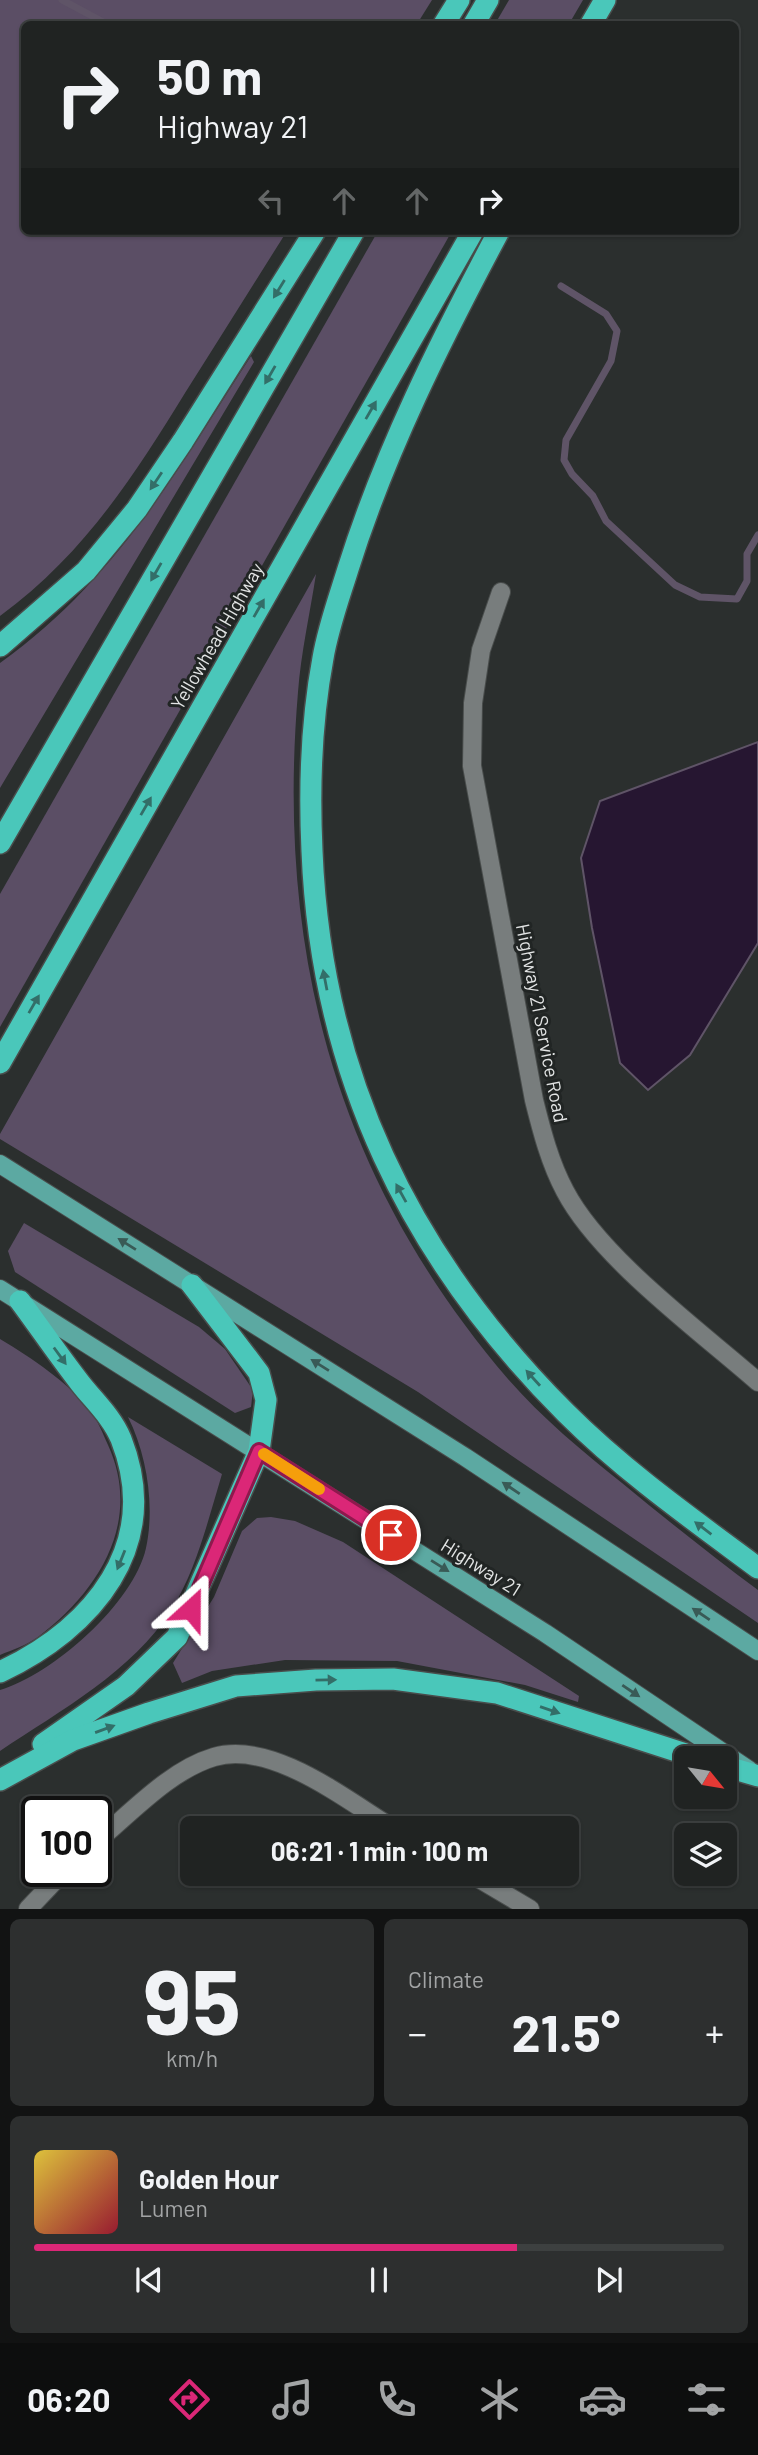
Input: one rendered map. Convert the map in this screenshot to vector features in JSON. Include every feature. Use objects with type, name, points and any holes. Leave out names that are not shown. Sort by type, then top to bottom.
[{"type":"highway","points":[[446,21],[459,0]]},
{"type":"highway","points":[[476,21],[488,0]]},
{"type":"highway","points":[[593,21],[605,0]]},
{"type":"highway","points":[[0,646],[86,571],[137,509],[183,442],[312,235]]},
{"type":"highway","points":[[0,843],[352,235]]},
{"type":"highway","name":"Yellowhead Highway","points":[[0,1063],[471,235]]},
{"type":"highway","points":[[497,235],[451,321],[383,473],[356,543],[323,656],[314,719],[311,828],[314,901],[328,996],[350,1077],[387,1168],[449,1272],[489,1329],[566,1414],[608,1452],[758,1568]]},
{"type":"highway","points":[[0,1779],[126,1686],[177,1637],[259,1451],[266,1400],[259,1373],[192,1285]]},
{"type":"highway","points":[[0,1672],[79,1622],[106,1591],[130,1534],[134,1495],[120,1437],[107,1414],[20,1301]]},
{"type":"highway","points":[[0,1779],[73,1740],[149,1713],[236,1686],[316,1680],[393,1679],[497,1693],[674,1750]]},
{"type":"highway","points":[[737,1770],[758,1776]]},
{"type":"main road","points":[[0,1164],[465,1457],[758,1651]]},
{"type":"main road","name":"Highway 21","points":[[0,1289],[545,1633],[758,1776]]},
{"type":"street","name":"Highway 21 Service Road","points":[[500,592],[481,650],[473,703],[472,766],[534,1100],[547,1149],[565,1191],[584,1222],[623,1263],[758,1382]]},
{"type":"street","points":[[112,1829],[177,1775],[214,1757],[249,1754],[275,1760],[372,1816]]},
{"type":"street","points":[[491,1886],[530,1909]]},
{"type":"street","points":[[28,1909],[49,1887]]},
{"type":"shaded area","points":[[0,0],[432,0],[419,21],[21,21],[21,235],[284,235],[145,456],[104,514],[56,568],[0,616]]},
{"type":"shaded area","points":[[509,0],[583,0],[571,21],[497,21]]},
{"type":"shaded area","points":[[376,235],[450,235],[0,1027],[0,894]]},
{"type":"shaded area","points":[[251,356],[254,362],[0,788],[0,663],[41,631],[111,560],[169,482]]},
{"type":"shaded area","points":[[316,574],[298,692],[294,788],[297,881],[309,971],[330,1058],[360,1142],[400,1224],[449,1302],[508,1379],[577,1446],[758,1590],[758,1623],[418,1392],[0,1139],[0,1134]]},
{"type":"shaded area","points":[[758,742],[758,943],[690,1055],[648,1090],[620,1063],[592,928],[581,858],[600,801]]},
{"type":"shaded area","points":[[24,1223],[199,1327],[225,1349],[253,1390],[251,1407],[235,1413],[15,1272],[8,1251]]},
{"type":"shaded area","points":[[0,1339],[60,1381],[91,1412],[108,1445],[118,1473],[120,1501],[117,1527],[109,1552],[80,1598],[38,1637],[0,1655]]},
{"type":"shaded area","points":[[128,1417],[222,1474],[195,1560],[172,1609],[156,1632],[137,1652],[71,1705],[0,1751],[0,1690],[43,1669],[88,1634],[125,1591],[138,1569],[149,1532],[148,1481],[135,1432]]},
{"type":"shaded area","points":[[257,1518],[295,1521],[343,1542],[579,1696],[578,1702],[525,1685],[397,1661],[285,1660],[212,1671],[182,1683],[173,1663],[214,1597],[242,1531]]},
{"type":"waterway","points":[[62,0],[101,21]]},
{"type":"waterway","points":[[561,286],[606,314],[617,331],[611,361],[566,440],[564,460],[572,474],[593,496],[606,521],[675,585],[700,597],[737,599],[747,581],[747,554],[758,535]]},
{"type":"slow traffic","points":[[264,1454],[319,1489]]},
{"type":"route","points":[[191,1609],[259,1451],[391,1535]]}]
